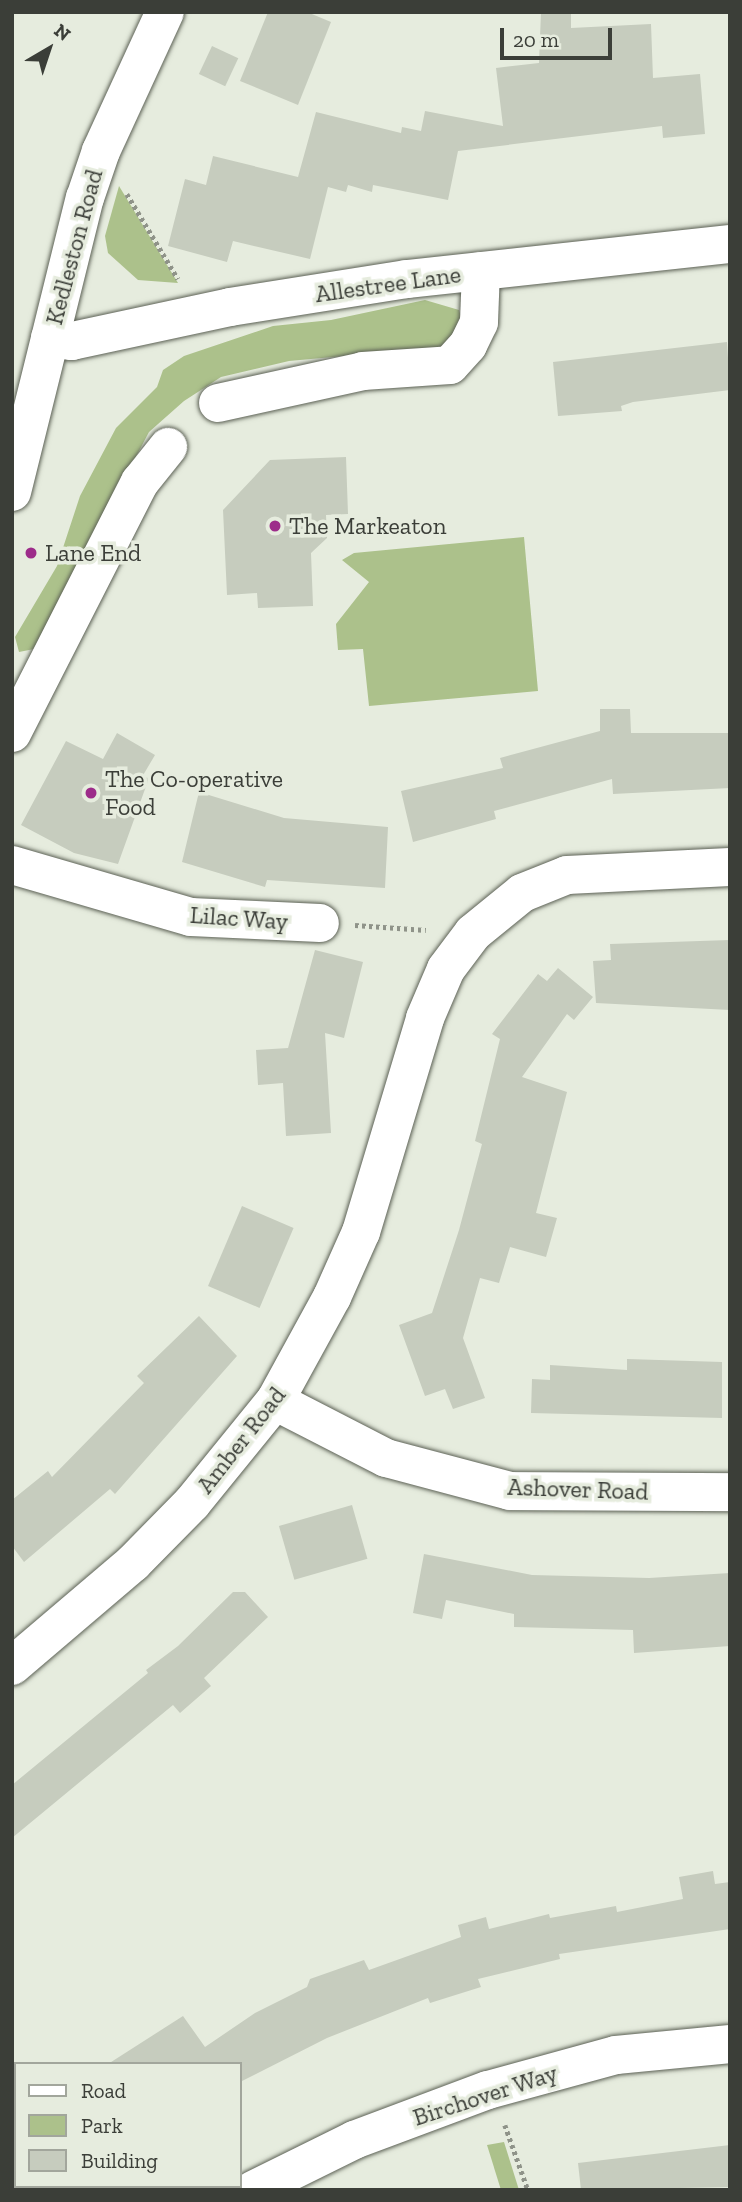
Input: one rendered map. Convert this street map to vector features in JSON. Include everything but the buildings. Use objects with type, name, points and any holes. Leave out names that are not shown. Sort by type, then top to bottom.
[{"type":"street","name":"Kedleston Road","points":[[12,492],[50,338],[101,151],[165,12]]},
{"type":"street","name":"Allestree Lane","points":[[50,338],[72,341],[199,314],[481,271],[730,244]]},
{"type":"street","points":[[218,403],[363,371],[450,365],[468,345],[479,322],[481,271]]},
{"type":"street","points":[[12,733],[25,682],[140,482],[167,447]]},
{"type":"street","name":"Lilac Way","points":[[12,864],[191,917],[320,923]]},
{"type":"street","name":"Amber Road","points":[[12,1666],[133,1563],[192,1503],[275,1401],[332,1297],[386,1154],[425,1018],[446,970],[473,933],[522,893],[567,876],[730,867]]},
{"type":"street","name":"Ashover Road","points":[[275,1401],[386,1458],[510,1490],[730,1492]]},
{"type":"street","name":"Birchover Way","points":[[253,2190],[354,2140],[488,2090],[616,2055],[730,2044]]},
{"type":"path","points":[[101,151],[199,314]]},
{"type":"path","name":"Lilac Way","points":[[320,923],[473,933]]},
{"type":"path","points":[[488,2090],[516,2148],[528,2190]]},
{"type":"green space","points":[[119,186],[178,283],[138,280],[108,253],[105,236]]},
{"type":"green space","points":[[425,300],[459,310],[463,323],[443,347],[289,361],[221,377],[184,401],[149,432],[34,649],[19,652],[15,637],[57,566],[80,496],[116,428],[157,387],[163,370],[184,356],[273,326],[331,320]]},
{"type":"green space","points":[[524,537],[538,691],[369,706],[363,649],[338,650],[336,624],[369,582],[342,560],[354,553]]},
{"type":"green space","points":[[504,2142],[519,2190],[501,2190],[487,2145]]},
{"type":"place","name":"The Markeaton","points":[[275,526]]},
{"type":"place","name":"Lane End","points":[[31,553]]},
{"type":"place","name":"The Co-operative Food","points":[[91,793]]}]
